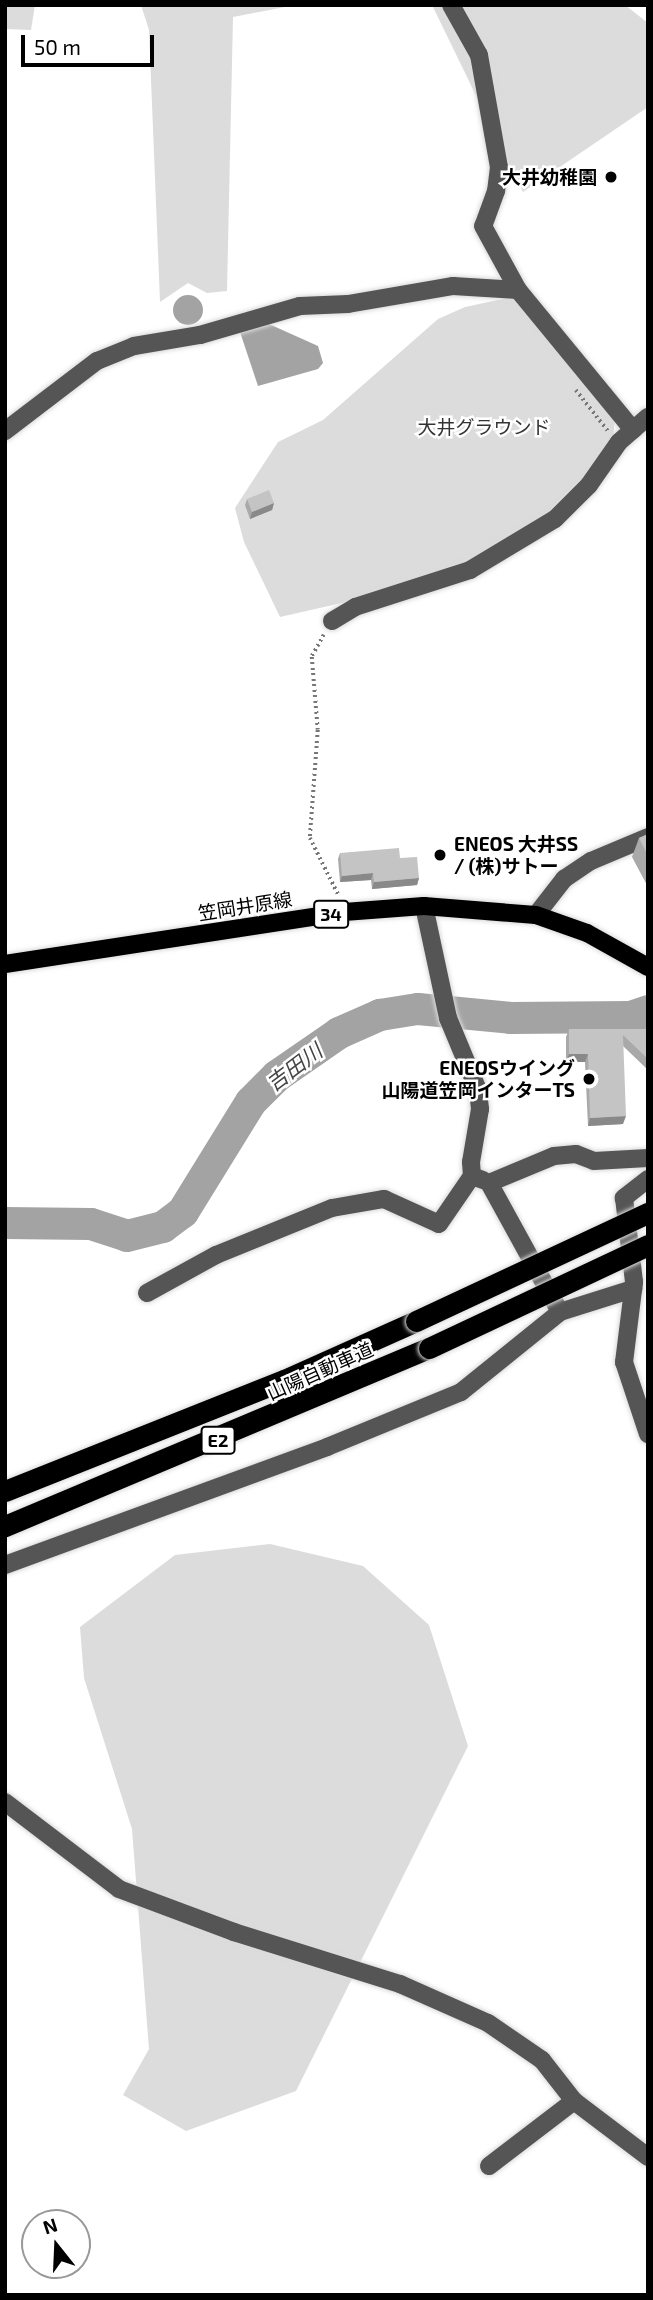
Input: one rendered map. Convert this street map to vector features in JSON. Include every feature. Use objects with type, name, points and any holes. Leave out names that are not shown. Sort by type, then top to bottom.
[{"type":"highway","name":"山陽自動車道","points":[[5,1491],[284,1380],[597,1237],[648,1211]]},
{"type":"highway","name":"山陽自動車道","points":[[5,1526],[429,1348],[648,1245]]},
{"type":"main road","name":"笠岡井原線","points":[[5,964],[344,912],[424,906],[536,915],[587,933],[648,967]]},
{"type":"street","points":[[451,5],[479,55],[499,167],[496,191],[483,226],[519,290],[634,430]]},
{"type":"street","points":[[5,431],[97,361],[134,346],[200,335],[300,306],[348,304],[453,286],[519,290]]},
{"type":"street","points":[[332,621],[355,607],[470,570],[555,519],[589,485],[619,442],[648,418]]},
{"type":"street","points":[[536,915],[564,879],[591,861],[648,838]]},
{"type":"street","points":[[424,906],[442,999],[478,1090],[481,1179],[560,1312]]},
{"type":"street","points":[[148,1293],[216,1255],[332,1208],[384,1199],[439,1224],[481,1179],[554,1156],[576,1154],[594,1161],[648,1158]]},
{"type":"street","points":[[648,1179],[624,1198],[633,1289],[624,1362],[648,1434]]},
{"type":"street","points":[[5,1564],[315,1452],[461,1392],[560,1312],[633,1289]]},
{"type":"street","points":[[5,1802],[118,1889],[234,1932],[400,1984],[488,2022],[542,2060],[574,2101],[648,2157]]},
{"type":"street","points":[[489,2166],[574,2101]]},
{"type":"path","points":[[332,621],[312,657],[318,730],[310,838],[344,912]]},
{"type":"green space","points":[[5,5],[35,5],[31,30],[5,29]]},
{"type":"green space","points":[[141,5],[295,5],[233,17],[227,291],[207,293],[188,283],[160,302],[149,30]]},
{"type":"green space","points":[[432,5],[625,5],[648,23],[648,107],[523,192]]},
{"type":"green space","name":"大井グラウンド","points":[[507,298],[519,300],[615,415],[613,442],[564,505],[481,557],[346,602],[280,617],[244,542],[235,508],[278,442],[323,420],[438,319],[465,307]]},
{"type":"green space","points":[[270,1544],[363,1566],[429,1625],[468,1746],[296,2091],[186,2131],[123,2095],[149,2049],[132,1829],[84,1678],[80,1627],[175,1555]]},
{"type":"shaded area","points":[[188,295],[199,299],[203,310],[199,321],[188,325],[177,321],[173,310],[177,299]]},
{"type":"shaded area","points":[[269,324],[318,346],[323,363],[318,369],[258,386],[240,332]]},
{"type":"building","points":[[269,490],[274,503],[252,512],[247,499]]},
{"type":"building","points":[[648,834],[648,856],[639,838]]},
{"type":"building","points":[[399,848],[400,858],[417,857],[419,878],[374,882],[373,873],[342,876],[340,853]]},
{"type":"building","points":[[569,1029],[648,1029],[648,1059],[623,1035],[626,1116],[590,1118],[588,1054],[569,1054]]},
{"type":"waterway","name":"吉田川","points":[[5,1223],[91,1224],[127,1236],[163,1227],[183,1212],[251,1102],[277,1076],[339,1033],[380,1015],[418,1009],[511,1018],[631,1017],[648,1011]]},
{"type":"place","name":"大井幼稚園","points":[[611,177]]},
{"type":"place","name":"ENEOS 大井SS / (株)サトー","points":[[440,855]]},
{"type":"place","name":"ENEOSウイング 山陽道笠岡インターTS","points":[[589,1079]]}]
